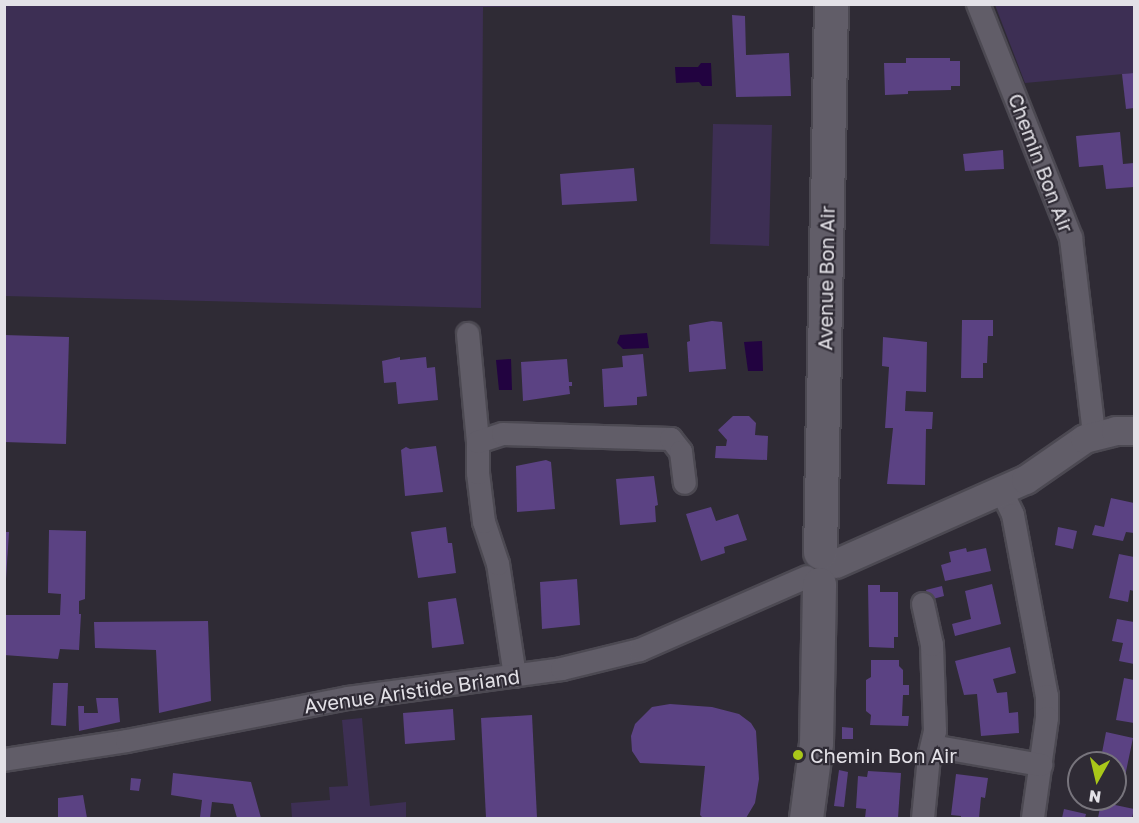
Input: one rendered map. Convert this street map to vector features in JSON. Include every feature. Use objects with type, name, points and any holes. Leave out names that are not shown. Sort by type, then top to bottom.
[{"type":"main road","name":"Avenue Bon Air","points":[[806,819],[816,744],[831,4]]},
{"type":"street","name":"Chemin Bon Air","points":[[978,4],[1071,238],[1094,435]]},
{"type":"street","points":[[468,334],[478,442],[477,473],[484,522],[498,564],[515,676]]},
{"type":"street","name":"Avenue Aristide Briand","points":[[4,760],[127,741],[348,698],[562,669],[640,650],[1002,492],[1026,480],[1094,435],[1134,431]]},
{"type":"street","points":[[478,442],[503,434],[671,439],[681,452],[685,483]]},
{"type":"street","points":[[1002,492],[1013,515],[1047,696],[1041,765],[1032,819]]},
{"type":"street","points":[[923,604],[934,668],[936,730],[923,819]]},
{"type":"street","points":[[932,746],[1041,765]]},
{"type":"shaded area","points":[[5,4],[800,5],[483,7],[481,308],[5,296]]},
{"type":"shaded area","points":[[995,5],[1134,5],[1134,73],[1025,83]]},
{"type":"shaded area","points":[[701,63],[711,63],[712,86],[702,86],[699,82],[676,83],[675,67],[698,67]]},
{"type":"shaded area","points":[[713,124],[772,125],[769,246],[710,244]]},
{"type":"shaded area","points":[[647,333],[649,348],[623,349],[617,343],[620,335]]},
{"type":"shaded area","points":[[762,341],[763,371],[748,371],[744,342]]},
{"type":"shaded area","points":[[511,359],[512,390],[499,390],[496,360]]},
{"type":"shaded area","points":[[362,718],[370,806],[406,802],[406,818],[292,818],[291,803],[330,800],[329,787],[348,786],[342,720]]},
{"type":"building","points":[[732,15],[745,16],[746,55],[789,53],[791,96],[736,97]]},
{"type":"building","points":[[906,58],[950,58],[950,61],[960,61],[960,86],[951,86],[951,90],[908,91],[908,94],[885,95],[884,63],[906,63]]},
{"type":"building","points":[[1134,73],[1134,108],[1126,109],[1122,74]]},
{"type":"building","points":[[1120,132],[1123,164],[1134,163],[1134,187],[1106,189],[1103,165],[1079,167],[1076,136]]},
{"type":"building","points":[[1003,150],[1004,169],[965,171],[963,154]]},
{"type":"building","points":[[634,168],[637,201],[562,205],[560,174]]},
{"type":"building","points":[[962,320],[993,320],[993,336],[988,336],[987,363],[983,363],[983,378],[961,378]]},
{"type":"building","points":[[712,321],[722,322],[726,369],[689,372],[687,342],[690,341],[689,325]]},
{"type":"building","points":[[4,335],[69,337],[66,444],[4,442]]},
{"type":"building","points":[[883,337],[927,342],[926,392],[906,391],[905,411],[933,412],[932,429],[926,429],[925,485],[887,484],[893,428],[885,428],[889,367],[882,366]]},
{"type":"building","points":[[643,354],[647,396],[637,397],[637,405],[604,407],[602,369],[623,367],[622,356]]},
{"type":"building","points":[[400,357],[400,360],[426,357],[427,368],[435,367],[438,400],[398,404],[396,382],[384,383],[382,361]]},
{"type":"building","points":[[567,359],[569,382],[572,382],[572,386],[569,386],[570,394],[523,401],[521,362]]},
{"type":"building","points":[[733,416],[749,416],[756,423],[755,435],[768,436],[767,460],[715,458],[716,446],[726,446],[727,440],[718,430]]},
{"type":"building","points":[[436,446],[443,492],[405,496],[401,450],[406,447],[410,449]]},
{"type":"building","points":[[546,460],[551,462],[555,509],[517,512],[516,466]]},
{"type":"building","points":[[654,476],[658,505],[655,506],[656,522],[620,525],[616,479]]},
{"type":"building","points":[[1111,498],[1134,503],[1134,533],[1126,532],[1123,541],[1092,535],[1095,525],[1104,527]]},
{"type":"building","points":[[711,507],[716,521],[738,514],[747,540],[724,547],[725,553],[701,561],[686,514]]},
{"type":"building","points":[[446,527],[448,543],[452,543],[456,573],[418,578],[411,532]]},
{"type":"building","points":[[1058,527],[1077,531],[1073,549],[1055,545]]},
{"type":"building","points":[[49,530],[86,531],[85,599],[79,601],[79,614],[81,614],[79,650],[60,649],[58,659],[4,655],[4,615],[60,615],[61,594],[48,593]]},
{"type":"building","points":[[5,532],[9,532],[6,579],[5,579]]},
{"type":"building","points":[[966,548],[967,552],[986,548],[991,571],[945,581],[941,565],[951,562],[949,552]]},
{"type":"building","points":[[1119,554],[1134,557],[1134,591],[1130,590],[1128,602],[1109,598]]},
{"type":"building","points":[[577,579],[580,625],[542,629],[540,582]]},
{"type":"building","points":[[992,584],[1001,624],[955,636],[952,624],[971,619],[965,591]]},
{"type":"building","points":[[868,585],[880,585],[880,592],[898,592],[898,637],[894,637],[894,648],[869,647]]},
{"type":"building","points":[[942,586],[944,596],[929,600],[926,590]]},
{"type":"building","points":[[456,598],[464,644],[432,648],[428,602]]},
{"type":"building","points":[[1117,619],[1134,622],[1134,664],[1119,661],[1123,643],[1112,641]]},
{"type":"building","points":[[208,621],[211,701],[159,713],[156,650],[95,648],[94,622]]},
{"type":"building","points":[[1010,647],[1016,673],[993,679],[997,693],[1007,692],[1009,713],[1018,712],[1019,733],[981,736],[977,694],[964,695],[955,661]]},
{"type":"building","points":[[871,660],[899,660],[899,666],[903,670],[903,685],[909,685],[909,695],[903,695],[902,716],[909,716],[908,726],[870,725],[871,715],[866,711],[866,680],[871,677]]},
{"type":"building","points":[[1124,678],[1134,680],[1134,723],[1116,720]]},
{"type":"building","points":[[53,683],[68,683],[66,726],[51,725]]},
{"type":"building","points":[[96,698],[118,698],[120,722],[79,731],[78,706],[84,706],[84,713],[98,713]]},
{"type":"building","points":[[670,704],[712,707],[739,714],[751,723],[756,731],[759,779],[755,803],[746,818],[703,818],[700,815],[705,766],[640,763],[632,751],[631,736],[635,724],[652,707]]},
{"type":"building","points":[[453,709],[455,740],[405,744],[403,713]]},
{"type":"building","points":[[532,715],[537,818],[486,818],[481,718]]},
{"type":"building","points":[[842,727],[853,728],[853,739],[842,739]]},
{"type":"building","points":[[1106,732],[1133,738],[1127,767],[1127,751],[1102,751]]},
{"type":"building","points":[[839,770],[848,772],[844,807],[834,806]]},
{"type":"building","points":[[868,771],[901,773],[898,818],[865,818],[866,809],[856,808],[858,776],[867,777]]},
{"type":"building","points":[[173,773],[251,782],[261,818],[237,818],[233,804],[212,802],[210,818],[200,817],[202,800],[171,795]]},
{"type":"building","points":[[956,774],[988,778],[985,798],[981,797],[979,818],[961,818],[961,816],[951,815]]},
{"type":"building","points":[[131,778],[141,779],[139,791],[130,790]]},
{"type":"building","points":[[83,795],[87,818],[58,818],[58,798]]},
{"type":"building","points":[[1127,808],[1134,809],[1132,818],[1098,818],[1099,811],[1127,811]]},
{"type":"building","points":[[1064,809],[1086,814],[1085,818],[1062,818]]},
{"type":"place","name":"Chemin Bon Air","points":[[798,755]]}]
